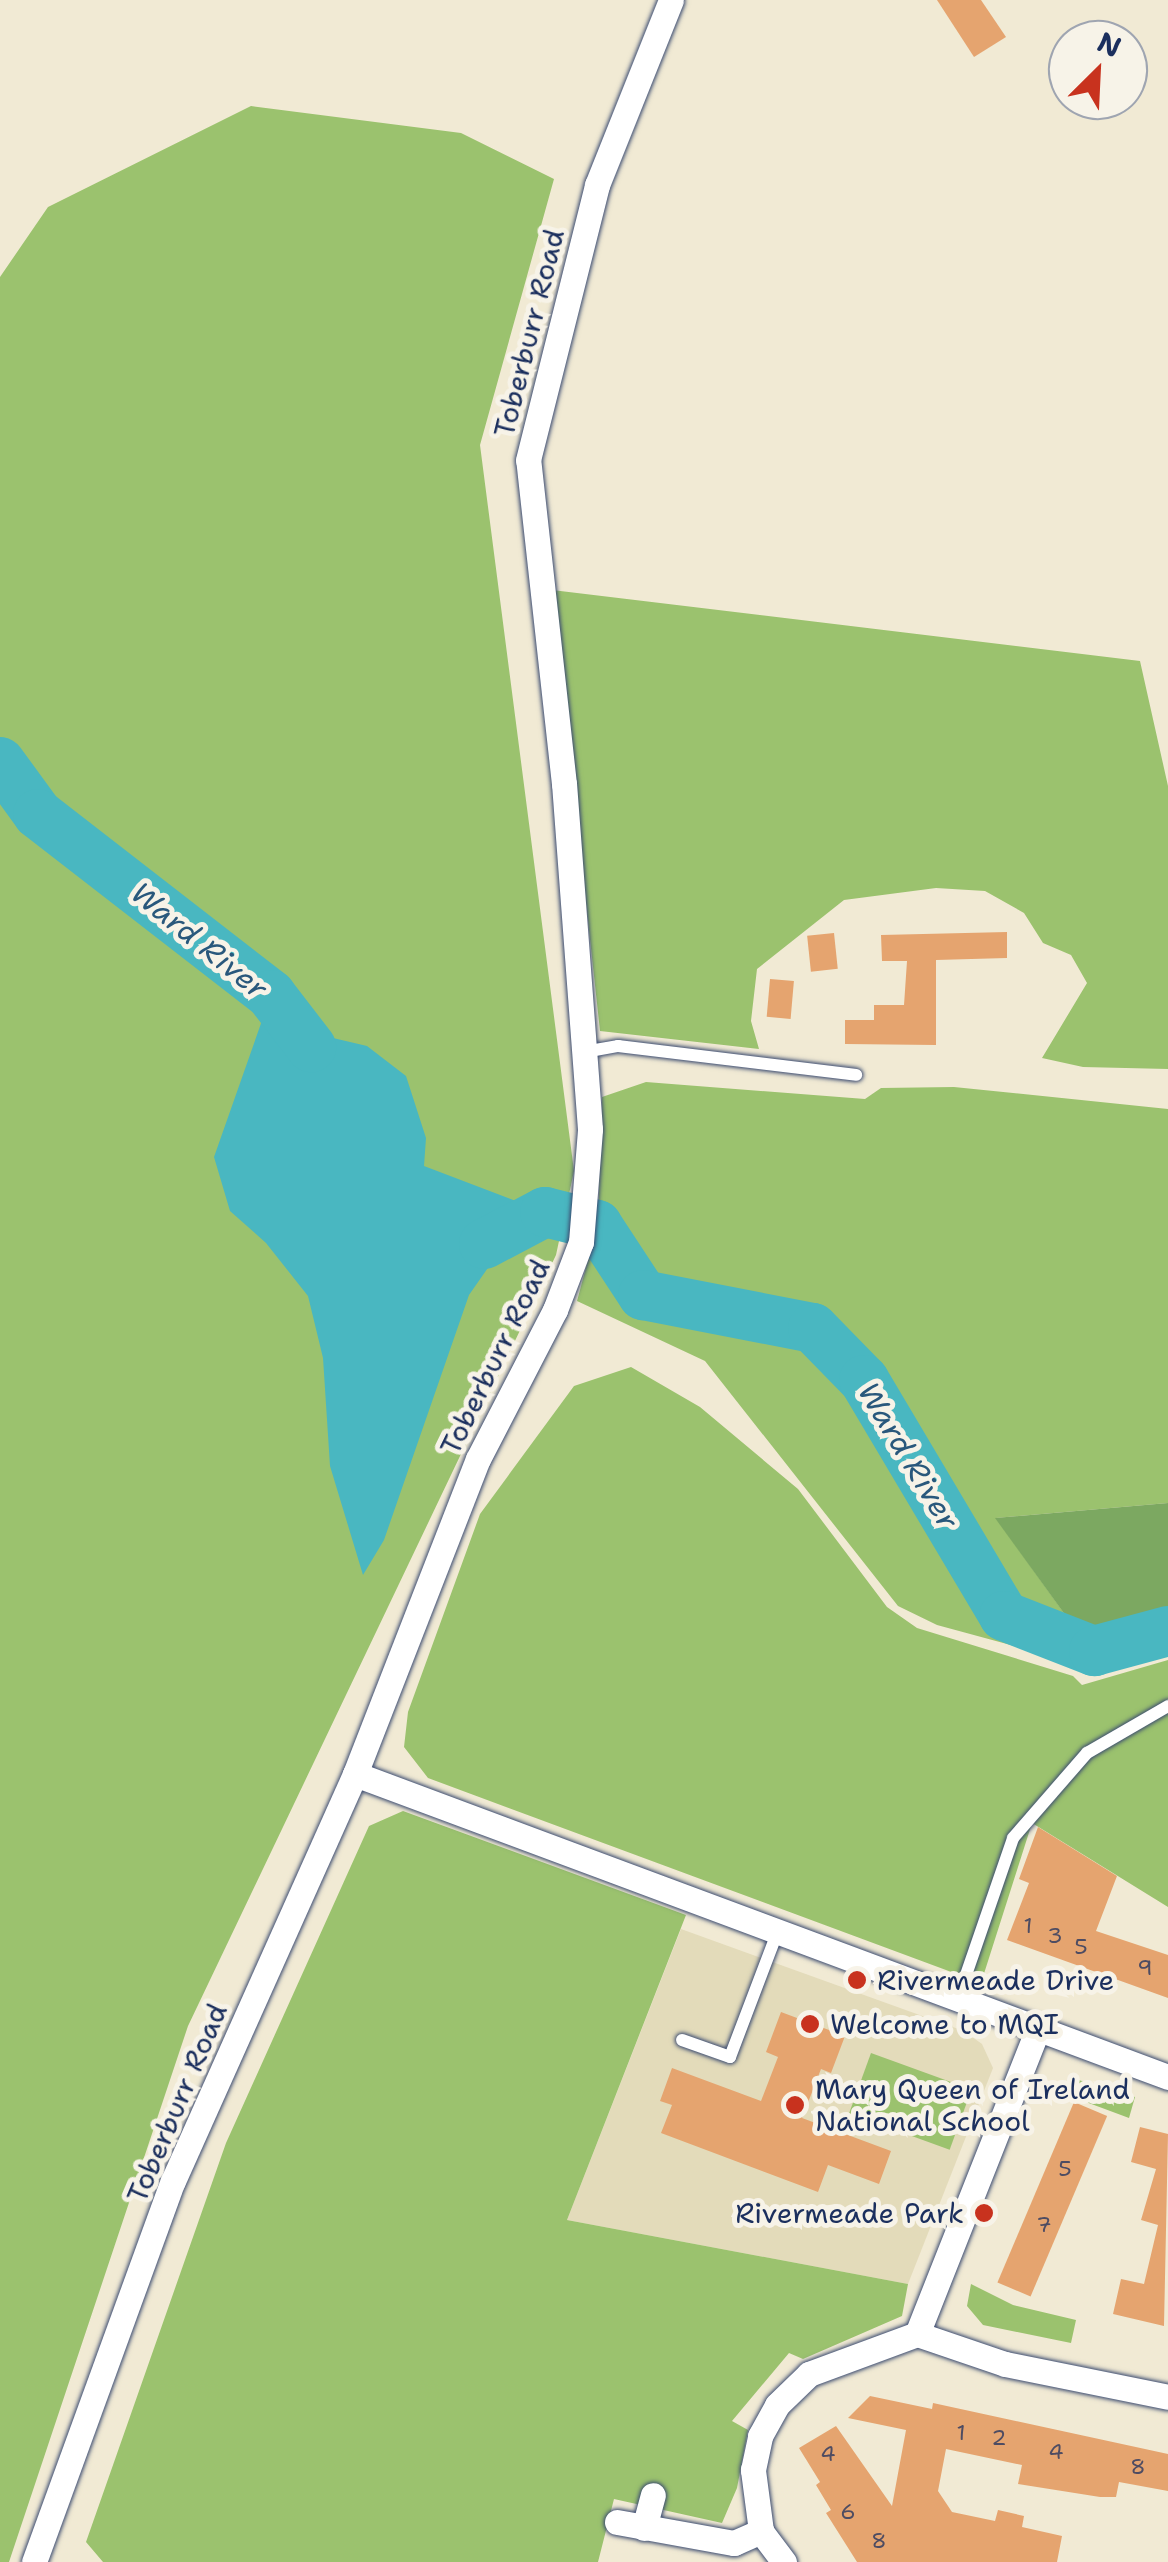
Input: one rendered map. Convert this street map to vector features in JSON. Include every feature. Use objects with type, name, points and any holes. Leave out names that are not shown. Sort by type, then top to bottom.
[{"type":"street","name":"Toberburr Road","points":[[34,2562],[173,2181],[354,1774],[478,1459],[556,1310],[581,1242],[589,1158],[584,1052],[564,784],[528,460],[597,186],[671,0]]},
{"type":"street","points":[[354,1774],[1168,2077]]},
{"type":"street","points":[[917,2334],[1037,2031]]},
{"type":"street","points":[[784,2562],[761,2530],[754,2470],[760,2436],[778,2405],[809,2374],[917,2334],[1005,2364],[1168,2397]]},
{"type":"street","points":[[644,2528],[653,2495]]},
{"type":"street","points":[[617,2522],[734,2543],[761,2530]]},
{"type":"lane","points":[[584,1052],[618,1046],[856,1075]]},
{"type":"lane","points":[[957,2001],[1013,1838],[1086,1754],[1168,1706]]},
{"type":"lane","points":[[682,2040],[730,2057],[777,1933]]},
{"type":"shaded area","name":"Mary Queen of Ireland National School","points":[[681,1929],[964,2031],[982,2044],[993,2068],[908,2284],[567,2220]]},
{"type":"green space","points":[[251,106],[461,133],[554,179],[480,445],[574,1171],[556,1255],[188,2026],[9,2562],[0,2562],[0,277],[48,207]]},
{"type":"green space","points":[[552,590],[1140,661],[1168,786],[1168,1069],[1083,1067],[1042,1058],[1087,983],[1071,955],[1043,943],[1024,913],[985,891],[936,888],[844,900],[757,969],[751,1021],[759,1049],[600,1031]]},
{"type":"green space","points":[[646,1082],[865,1099],[881,1088],[954,1087],[1168,1109],[1168,1503],[996,1518],[1084,1641],[1073,1662],[937,1625],[898,1606],[705,1361],[577,1301],[598,1223],[602,1097]]},
{"type":"green space","points":[[631,1367],[700,1407],[798,1489],[887,1607],[917,1628],[1073,1676],[1082,1685],[1168,1660],[1168,1907],[1032,1823],[981,1983],[428,1778],[404,1747],[408,1712],[480,1514],[574,1386]]},
{"type":"green space","points":[[1168,1503],[1168,1624],[1104,1641],[1084,1641],[995,1518]]},
{"type":"green space","points":[[403,1811],[686,1915],[567,2220],[908,2284],[902,2316],[803,2359],[789,2353],[732,2421],[748,2430],[737,2488],[722,2523],[614,2499],[598,2562],[103,2562],[86,2542],[226,2143],[369,1826]]},
{"type":"green space","points":[[871,2053],[972,2090],[950,2150],[849,2113]]},
{"type":"green space","points":[[1072,2078],[1135,2097],[1129,2118],[1051,2089]]},
{"type":"green space","points":[[971,2284],[1013,2305],[1076,2320],[1071,2343],[983,2325],[967,2306]]},
{"type":"water","points":[[271,995],[316,1034],[367,1046],[406,1076],[426,1138],[424,1166],[545,1212],[499,1252],[469,1295],[384,1540],[363,1575],[330,1466],[323,1358],[308,1296],[266,1243],[230,1211],[214,1157]]},
{"type":"building","points":[[937,0],[981,0],[1006,37],[974,57]]},
{"type":"building","points":[[1007,932],[1007,958],[936,960],[936,1045],[845,1044],[845,1020],[874,1020],[874,1005],[904,1005],[907,961],[882,961],[881,935]]},
{"type":"building","points":[[834,933],[838,969],[811,972],[807,936]]},
{"type":"building","points":[[770,979],[794,981],[791,1019],[767,1017]]},
{"type":"building","points":[[1038,1827],[1117,1876],[1096,1931],[1168,1955],[1168,1998],[1007,1940],[1029,1883],[1019,1879]]},
{"type":"building","points":[[781,2012],[845,2036],[831,2073],[821,2069],[802,2118],[891,2151],[879,2184],[828,2165],[818,2192],[661,2133],[672,2105],[660,2101],[672,2068],[761,2101],[778,2057],[766,2052]]},
{"type":"building","points":[[1074,2102],[1107,2116],[1031,2296],[997,2282]]},
{"type":"building","points":[[1140,2127],[1168,2134],[1164,2326],[1113,2314],[1121,2279],[1144,2284],[1158,2225],[1141,2220],[1156,2169],[1131,2162]]},
{"type":"building","points":[[870,2396],[932,2409],[933,2403],[1168,2454],[1168,2491],[1119,2482],[1116,2497],[1100,2497],[1018,2484],[1022,2465],[946,2449],[938,2491],[952,2512],[995,2521],[998,2510],[1024,2516],[1022,2527],[1062,2536],[1057,2562],[857,2562],[826,2513],[831,2510],[816,2485],[820,2482],[799,2448],[836,2426],[892,2506],[906,2430],[848,2418]]},
{"type":"waterway","name":"Ward River","points":[[0,762],[38,814],[271,995],[311,1047]]},
{"type":"waterway","name":"Ward River","points":[[484,1244],[545,1212],[597,1225],[643,1295],[813,1328],[864,1380],[1004,1616],[1094,1651],[1168,1631]]},
{"type":"place","name":"Rivermeade Drive","points":[[857,1980]]},
{"type":"place","name":"Welcome to MQI","points":[[810,2024]]},
{"type":"place","name":"Mary Queen of Ireland National School","points":[[795,2105]]},
{"type":"place","name":"Rivermeade Park","points":[[984,2213]]}]
